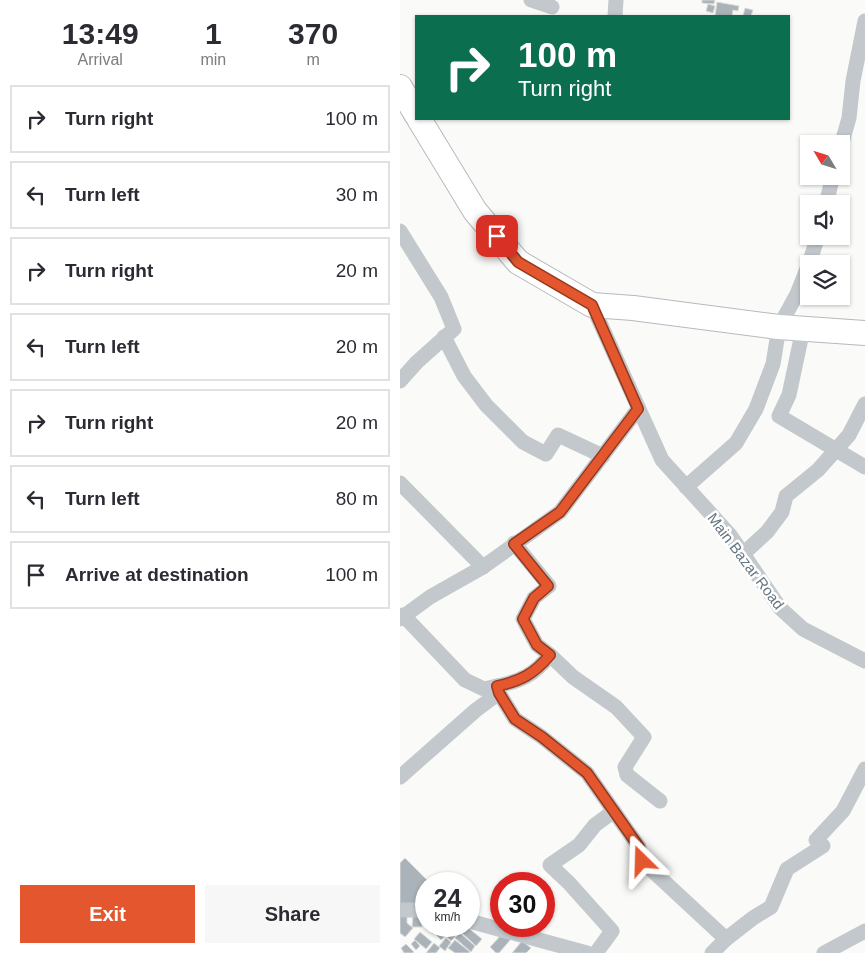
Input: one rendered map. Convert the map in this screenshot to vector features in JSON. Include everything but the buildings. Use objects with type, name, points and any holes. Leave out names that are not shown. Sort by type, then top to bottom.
[{"type":"main road","points":[[400,86],[415,112]]},
{"type":"main road","points":[[420,120],[475,211],[518,262],[592,305],[633,308],[778,327],[865,333]]},
{"type":"street","points":[[531,0],[552,8]]},
{"type":"street","points":[[615,15],[616,0]]},
{"type":"street","points":[[844,135],[849,118],[865,21]]},
{"type":"street","points":[[851,100],[865,107]]},
{"type":"street","points":[[400,231],[441,297],[454,329],[417,362],[400,381]]},
{"type":"street","points":[[686,487],[736,443],[756,409],[774,364],[778,327],[800,286]]},
{"type":"street","name":"Main Bazar Road","points":[[592,305],[662,460],[730,535],[780,608],[802,629],[865,662]]},
{"type":"street","points":[[803,329],[789,395],[779,416],[865,467]]},
{"type":"street","points":[[444,338],[464,376],[486,405],[524,442],[546,454],[558,435],[602,456]]},
{"type":"street","points":[[743,554],[767,532],[782,512],[786,496],[818,470],[849,435],[865,404]]},
{"type":"street","points":[[498,690],[484,689],[465,680],[402,617],[430,597],[483,567],[560,512],[638,409]]},
{"type":"street","points":[[400,483],[483,567]]},
{"type":"street","points":[[514,544],[548,586],[534,598],[523,619],[537,645],[573,677],[616,707],[644,737],[625,767],[627,775],[660,801]]},
{"type":"street","points":[[400,777],[498,690],[517,682],[541,666],[550,655]]},
{"type":"street","points":[[498,690],[515,719],[542,737],[587,773],[639,847],[642,861],[719,948],[753,918],[771,907],[787,869],[823,846],[816,840],[843,811],[865,768]]},
{"type":"street","points":[[596,953],[612,931],[569,883],[550,866],[579,845],[595,825],[614,811]]},
{"type":"street","points":[[400,910],[415,910]]},
{"type":"street","points":[[480,924],[587,953]]},
{"type":"street","points":[[824,953],[865,931]]},
{"type":"route","points":[[497,236],[518,262],[592,305],[638,409],[560,512],[514,544],[548,586],[534,598],[523,619],[537,645],[550,655],[541,666],[517,682],[497,686],[499,693],[515,719],[542,737],[587,773],[639,847],[642,861]]}]
